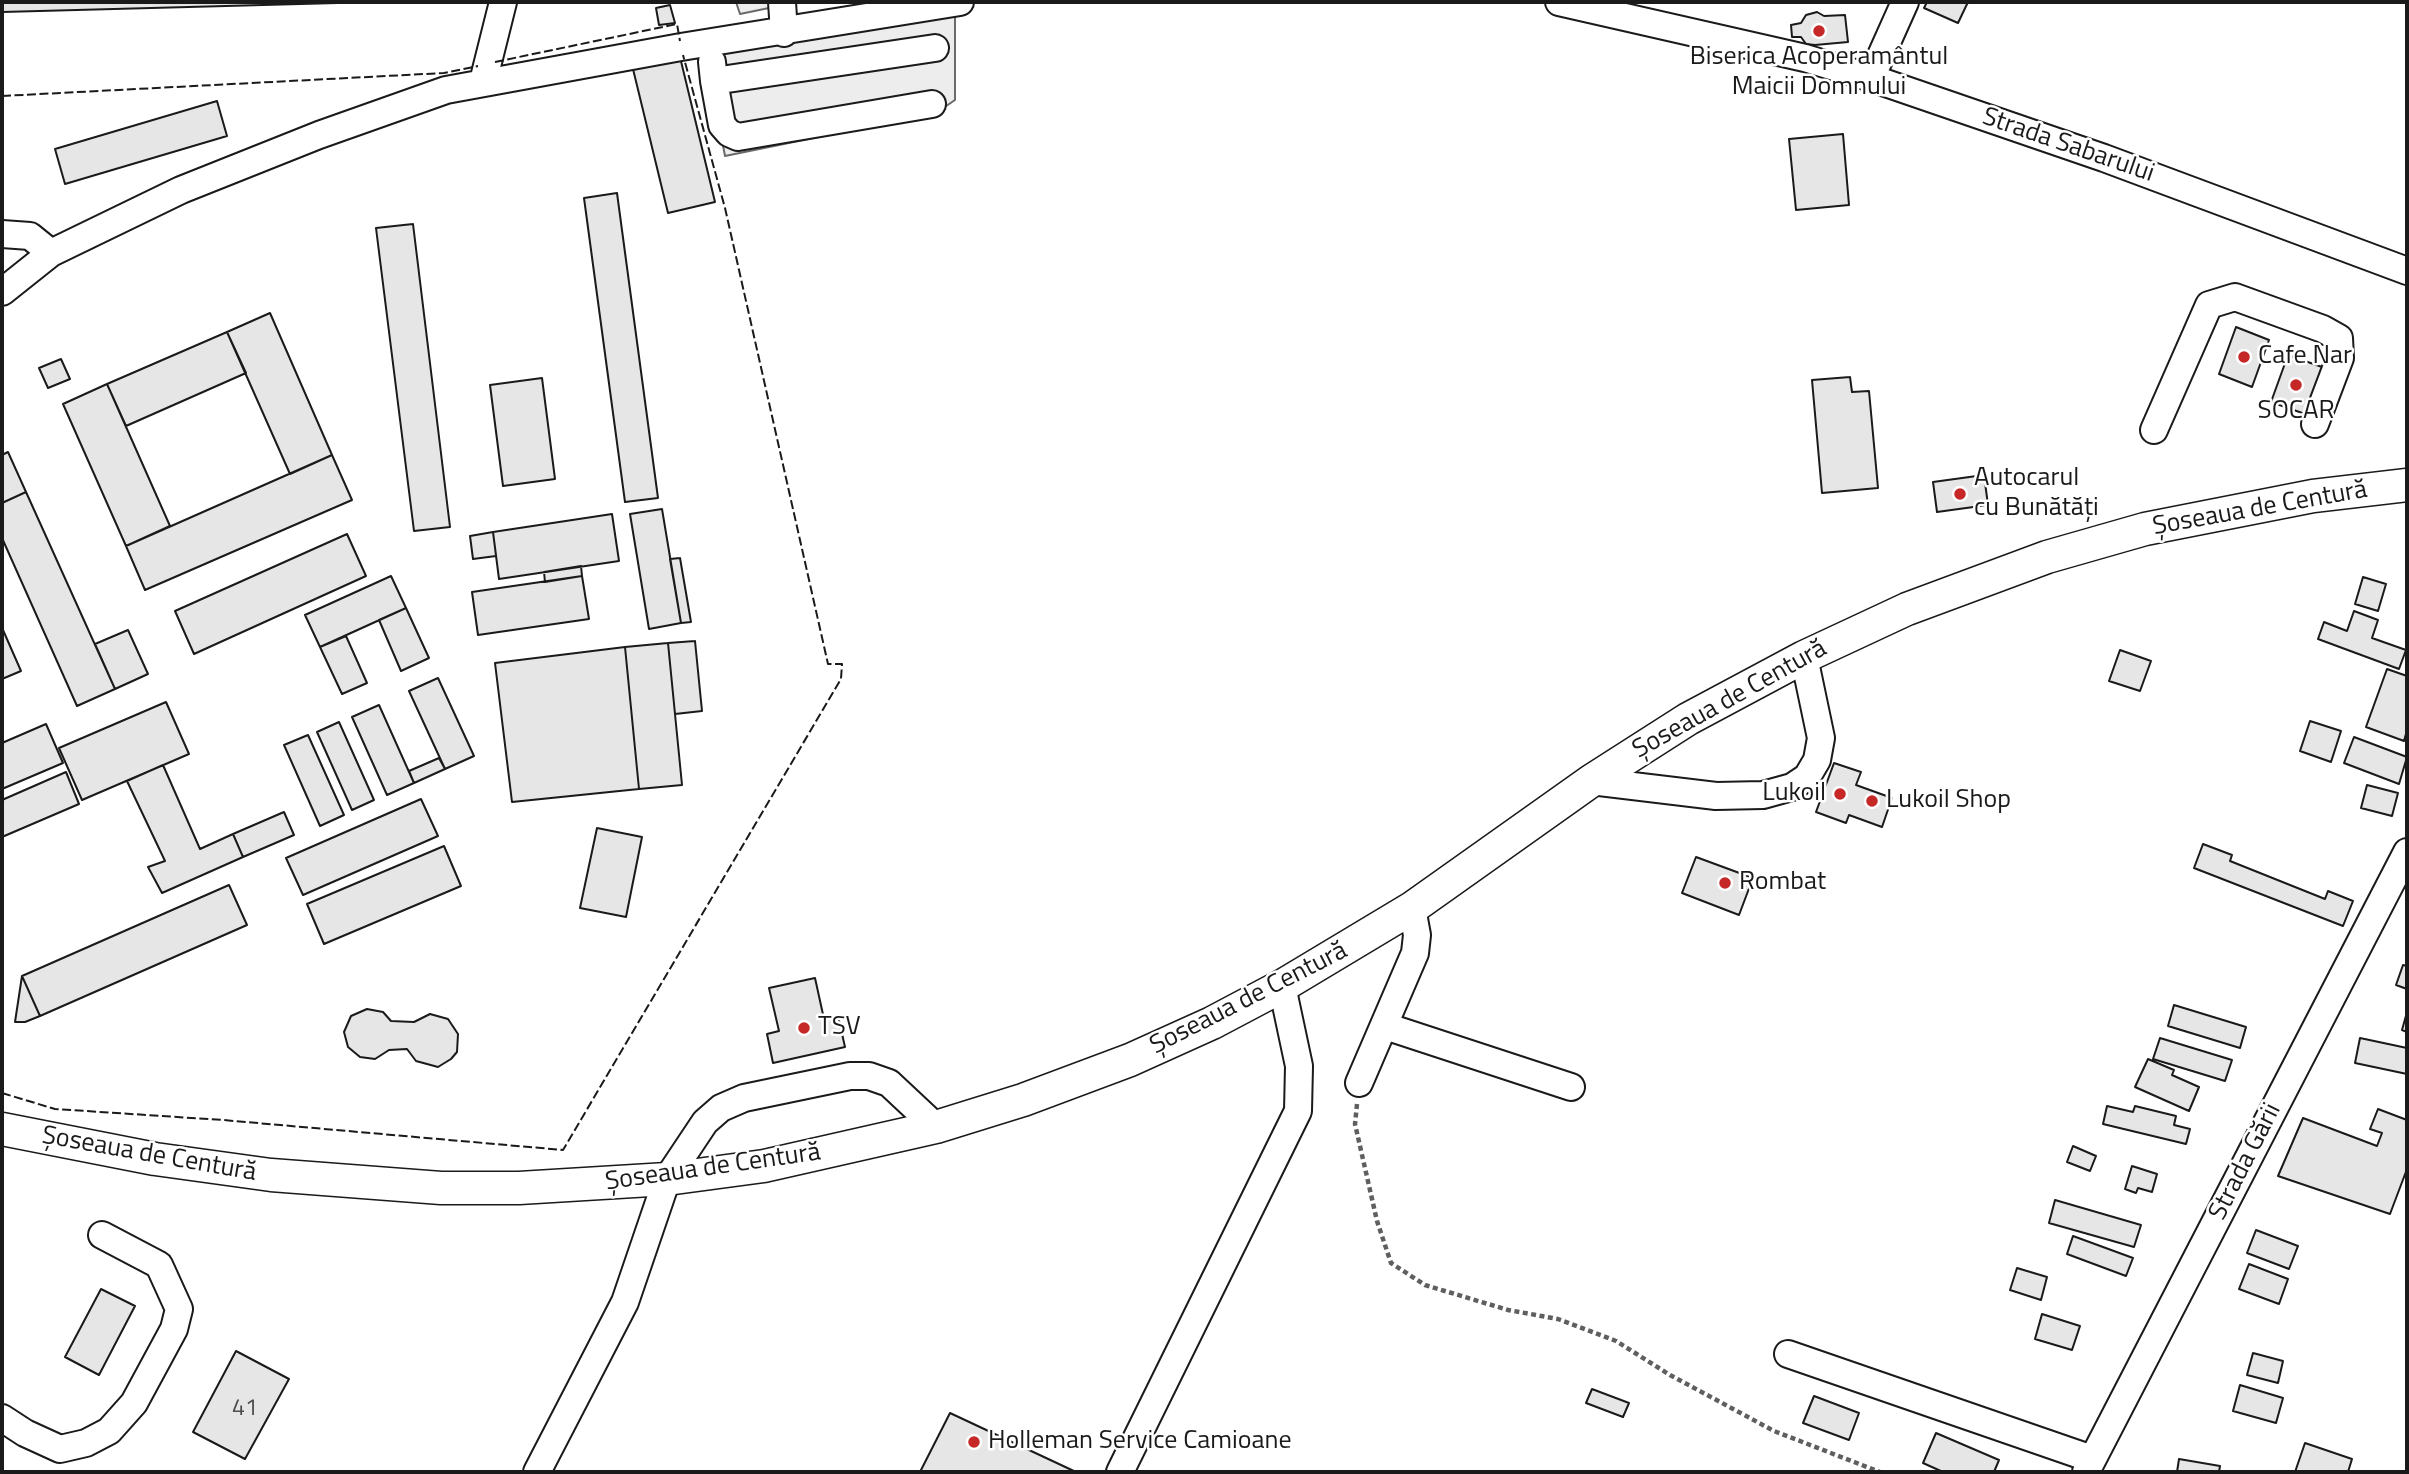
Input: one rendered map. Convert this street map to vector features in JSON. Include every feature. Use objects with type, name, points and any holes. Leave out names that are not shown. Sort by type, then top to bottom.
[{"type":"main road","name":"Șoseaua de Centură","points":[[2,1129],[155,1159],[271,1175],[365,1183],[519,1188],[667,1180],[764,1166],[936,1127],[1023,1100],[1130,1060],[1212,1023],[1282,986],[1412,908],[1591,781],[1688,719],[1804,657],[1946,594],[2096,543],[2263,505],[2407,485]]},
{"type":"street","points":[[483,82],[503,2]]},
{"type":"street","points":[[782,2],[784,33]]},
{"type":"street","points":[[2,292],[51,253],[181,190],[318,135],[446,90],[681,47],[784,33],[960,2]]},
{"type":"street","name":"Strada Sabarului","points":[[1559,2],[1792,55],[1871,78],[2104,158],[2407,271]]},
{"type":"street","points":[[1871,78],[1905,2]]},
{"type":"street","points":[[709,43],[722,125],[729,133],[738,137],[932,103]]},
{"type":"street","points":[[714,80],[935,48]]},
{"type":"street","points":[[2,234],[30,236],[51,253]]},
{"type":"street","points":[[2154,430],[2209,305],[2235,297],[2323,329],[2339,338],[2340,358],[2315,424]]},
{"type":"street","points":[[1591,781],[1716,796],[1763,795],[1792,787],[1807,777],[1817,760],[1821,738],[1804,657]]},
{"type":"street","name":"Strada Gării","points":[[2089,1466],[2407,852]]},
{"type":"street","points":[[1359,1083],[1415,953],[1417,935],[1412,908]]},
{"type":"street","points":[[1120,1472],[1298,1111],[1298,1066],[1282,986]]},
{"type":"street","points":[[1385,1026],[1572,1087]]},
{"type":"street","points":[[537,1472],[625,1302],[667,1180],[705,1122],[721,1108],[744,1098],[850,1076],[869,1076],[888,1083],[936,1127]]},
{"type":"street","points":[[2,1418],[25,1433],[60,1449],[86,1443],[109,1430],[134,1403],[174,1329],[179,1309],[168,1278],[159,1265],[102,1235]]},
{"type":"street","points":[[1787,1354],[2089,1466]]},
{"type":"path","points":[[1359,1083],[1355,1124],[1377,1221],[1391,1263],[1425,1285],[1508,1310],[1558,1319],[1616,1341],[1670,1375],[1773,1430],[1880,1472]]},
{"type":"shaded area","points":[[736,2],[798,2],[740,14]]},
{"type":"shaded area","points":[[955,4],[955,100],[936,113],[725,156],[705,50]]},
{"type":"building","points":[[2,2],[375,2],[2,12]]},
{"type":"building","points":[[1927,2],[1968,2],[1958,23],[1924,8]]},
{"type":"building","points":[[670,5],[675,23],[659,25],[656,8]]},
{"type":"building","name":"Biserica Acoperamântul Maicii Domnului","points":[[1817,12],[1824,16],[1845,15],[1848,42],[1815,45],[1806,44],[1801,37],[1792,37],[1791,25],[1801,23],[1806,15]]},
{"type":"building","points":[[680,57],[715,202],[668,213],[633,69]]},
{"type":"building","points":[[217,101],[227,136],[65,184],[55,149]]},
{"type":"building","points":[[1843,134],[1849,205],[1796,210],[1789,139]]},
{"type":"building","points":[[617,193],[658,498],[625,502],[584,198]]},
{"type":"building","points":[[413,224],[450,527],[414,531],[376,228]]},
{"type":"building","points":[[270,313],[332,455],[290,474],[227,332]]},
{"type":"building","name":"Cafe Nar","points":[[2236,327],[2269,340],[2252,387],[2219,374]]},
{"type":"building","points":[[227,332],[246,373],[126,426],[107,384]]},
{"type":"building","name":"SOCAR","points":[[2288,355],[2322,367],[2305,414],[2271,402]]},
{"type":"building","points":[[61,359],[70,379],[48,388],[39,368]]},
{"type":"building","points":[[1850,377],[1852,392],[1869,391],[1878,488],[1822,493],[1812,380]]},
{"type":"building","points":[[542,378],[555,479],[503,486],[490,385]]},
{"type":"building","points":[[107,384],[170,526],[126,546],[63,404]]},
{"type":"building","points":[[8,452],[26,492],[2,503],[2,455]]},
{"type":"building","points":[[332,455],[352,500],[145,590],[126,546]]},
{"type":"building","name":"Autocarul cu Bunătăți","points":[[1984,475],[1988,505],[1937,512],[1933,482]]},
{"type":"building","points":[[26,492],[115,689],[77,706],[2,538],[2,503]]},
{"type":"building","points":[[662,509],[681,623],[649,629],[630,514]]},
{"type":"building","points":[[612,514],[619,561],[499,579],[493,532]]},
{"type":"building","points":[[493,532],[496,556],[473,559],[470,536]]},
{"type":"building","points":[[347,534],[366,576],[194,654],[175,611]]},
{"type":"building","points":[[680,558],[691,622],[681,623],[670,559]]},
{"type":"building","points":[[581,566],[582,576],[545,582],[544,572]]},
{"type":"building","points":[[391,576],[406,608],[320,647],[305,615]]},
{"type":"building","points":[[582,576],[589,619],[478,635],[472,592]]},
{"type":"building","points":[[2363,577],[2386,584],[2378,611],[2355,604]]},
{"type":"building","points":[[406,608],[429,658],[401,671],[379,620]]},
{"type":"building","points":[[2354,611],[2378,620],[2372,638],[2406,650],[2399,669],[2318,639],[2324,622],[2347,631]]},
{"type":"building","points":[[128,630],[148,674],[115,689],[95,644]]},
{"type":"building","points":[[2,631],[21,671],[2,679]]},
{"type":"building","points":[[346,636],[367,683],[342,694],[320,647]]},
{"type":"building","points":[[695,641],[702,711],[675,714],[668,643]]},
{"type":"building","points":[[668,643],[682,785],[639,789],[625,647]]},
{"type":"building","points":[[625,647],[639,789],[512,802],[495,663]]},
{"type":"building","points":[[2120,650],[2151,661],[2140,691],[2109,681]]},
{"type":"building","points":[[2387,669],[2407,676],[2407,730],[2404,741],[2366,727]]},
{"type":"building","points":[[438,678],[474,756],[445,769],[409,691]]},
{"type":"building","points":[[166,702],[189,754],[82,800],[59,748]]},
{"type":"building","points":[[379,705],[414,783],[387,795],[352,717]]},
{"type":"building","points":[[2310,721],[2341,731],[2331,762],[2300,751]]},
{"type":"building","points":[[339,722],[374,800],[352,810],[317,732]]},
{"type":"building","points":[[46,724],[63,763],[2,789],[2,743]]},
{"type":"building","points":[[308,735],[344,815],[320,826],[284,745]]},
{"type":"building","points":[[2354,737],[2407,757],[2399,784],[2344,763]]},
{"type":"building","points":[[439,758],[445,769],[414,783],[409,771]]},
{"type":"building","points":[[1834,763],[1861,772],[1856,785],[1892,798],[1882,827],[1849,815],[1846,823],[1816,812]]},
{"type":"building","points":[[163,765],[200,849],[233,834],[243,857],[162,893],[148,867],[165,861],[127,781]]},
{"type":"building","points":[[66,772],[79,804],[2,837],[2,800]]},
{"type":"building","points":[[2367,785],[2398,793],[2392,816],[2361,808]]},
{"type":"building","points":[[421,799],[438,836],[303,895],[286,858]]},
{"type":"building","points":[[284,812],[294,835],[243,857],[233,834]]},
{"type":"building","points":[[597,828],[642,837],[626,917],[580,908]]},
{"type":"building","points":[[2203,844],[2232,855],[2230,861],[2325,899],[2328,891],[2353,901],[2343,926],[2194,868]]},
{"type":"building","points":[[444,846],[461,886],[324,944],[307,904]]},
{"type":"building","points":[[1696,857],[1753,878],[1739,915],[1682,893]]},
{"type":"building","points":[[229,885],[247,925],[40,1016],[22,976]]},
{"type":"building","points":[[2403,965],[2407,966],[2407,989],[2396,985]]},
{"type":"building","points":[[22,976],[40,1016],[25,1022],[15,1022]]},
{"type":"building","points":[[815,978],[824,1019],[838,1016],[845,1047],[773,1063],[767,1034],[779,1031],[769,988]]},
{"type":"building","points":[[2174,1005],[2246,1027],[2240,1048],[2168,1026]]},
{"type":"building","points":[[367,1009],[383,1012],[391,1021],[414,1022],[430,1014],[448,1019],[458,1034],[457,1052],[438,1067],[416,1061],[407,1049],[389,1050],[375,1059],[360,1057],[348,1047],[344,1032],[351,1016]]},
{"type":"building","points":[[2407,1012],[2407,1032],[2402,1030]]},
{"type":"building","points":[[2160,1038],[2232,1060],[2225,1081],[2153,1059]]},
{"type":"building","points":[[2360,1038],[2407,1048],[2407,1074],[2355,1063]]},
{"type":"building","points":[[2148,1059],[2174,1070],[2172,1075],[2199,1087],[2189,1111],[2135,1087]]},
{"type":"building","points":[[2107,1106],[2133,1112],[2135,1106],[2176,1116],[2174,1125],[2190,1129],[2186,1144],[2103,1124]]},
{"type":"building","points":[[2378,1109],[2407,1120],[2407,1169],[2390,1214],[2278,1176],[2303,1118],[2377,1146],[2382,1133],[2370,1129]]},
{"type":"building","points":[[2073,1146],[2096,1156],[2090,1171],[2067,1162]]},
{"type":"building","points":[[2132,1166],[2157,1174],[2152,1192],[2138,1188],[2136,1193],[2125,1189]]},
{"type":"building","points":[[2055,1200],[2141,1225],[2134,1247],[2049,1223]]},
{"type":"building","points":[[2256,1230],[2298,1246],[2289,1269],[2247,1253]]},
{"type":"building","points":[[2073,1236],[2133,1258],[2126,1276],[2067,1254]]},
{"type":"building","points":[[2249,1264],[2288,1279],[2279,1304],[2239,1289]]},
{"type":"building","points":[[2017,1268],[2047,1277],[2041,1300],[2010,1290]]},
{"type":"building","points":[[101,1289],[135,1306],[99,1375],[65,1357]]},
{"type":"building","points":[[2042,1314],[2080,1326],[2072,1350],[2035,1339]]},
{"type":"building","points":[[236,1351],[289,1379],[245,1459],[193,1432]]},
{"type":"building","points":[[2253,1353],[2283,1361],[2278,1383],[2247,1375]]},
{"type":"building","points":[[2240,1385],[2283,1398],[2276,1423],[2233,1411]]},
{"type":"building","points":[[1592,1389],[1629,1403],[1623,1417],[1586,1403]]},
{"type":"building","points":[[1814,1396],[1859,1413],[1849,1440],[1803,1423]]},
{"type":"building","name":"Holleman Service Camioane","points":[[950,1413],[1076,1472],[920,1472]]},
{"type":"building","points":[[1936,1433],[1999,1460],[1994,1472],[1943,1472],[1923,1463]]},
{"type":"building","points":[[2305,1443],[2352,1459],[2348,1472],[2295,1472]]},
{"type":"building","points":[[2179,1459],[2220,1466],[2219,1472],[2177,1472]]},
{"type":"fence","points":[[495,62],[677,24],[680,41]]},
{"type":"fence","points":[[2,1093],[55,1109],[223,1120],[563,1150],[841,679],[842,664],[828,664],[725,208],[683,55]]},
{"type":"fence","points":[[2,96],[444,73],[478,66]]},
{"type":"place","name":"Biserica Acoperamântul Maicii Domnului","points":[[1819,31]]},
{"type":"place","name":"Cafe Nar","points":[[2244,357]]},
{"type":"place","name":"SOCAR","points":[[2296,385]]},
{"type":"place","name":"Autocarul cu Bunătăți","points":[[1960,494]]},
{"type":"place","name":"Lukoil","points":[[1840,794]]},
{"type":"place","name":"Lukoil Shop","points":[[1872,801]]},
{"type":"place","name":"Rombat","points":[[1725,883]]},
{"type":"place","name":"TSV","points":[[804,1028]]},
{"type":"place","name":"Holleman Service Camioane","points":[[974,1442]]}]
